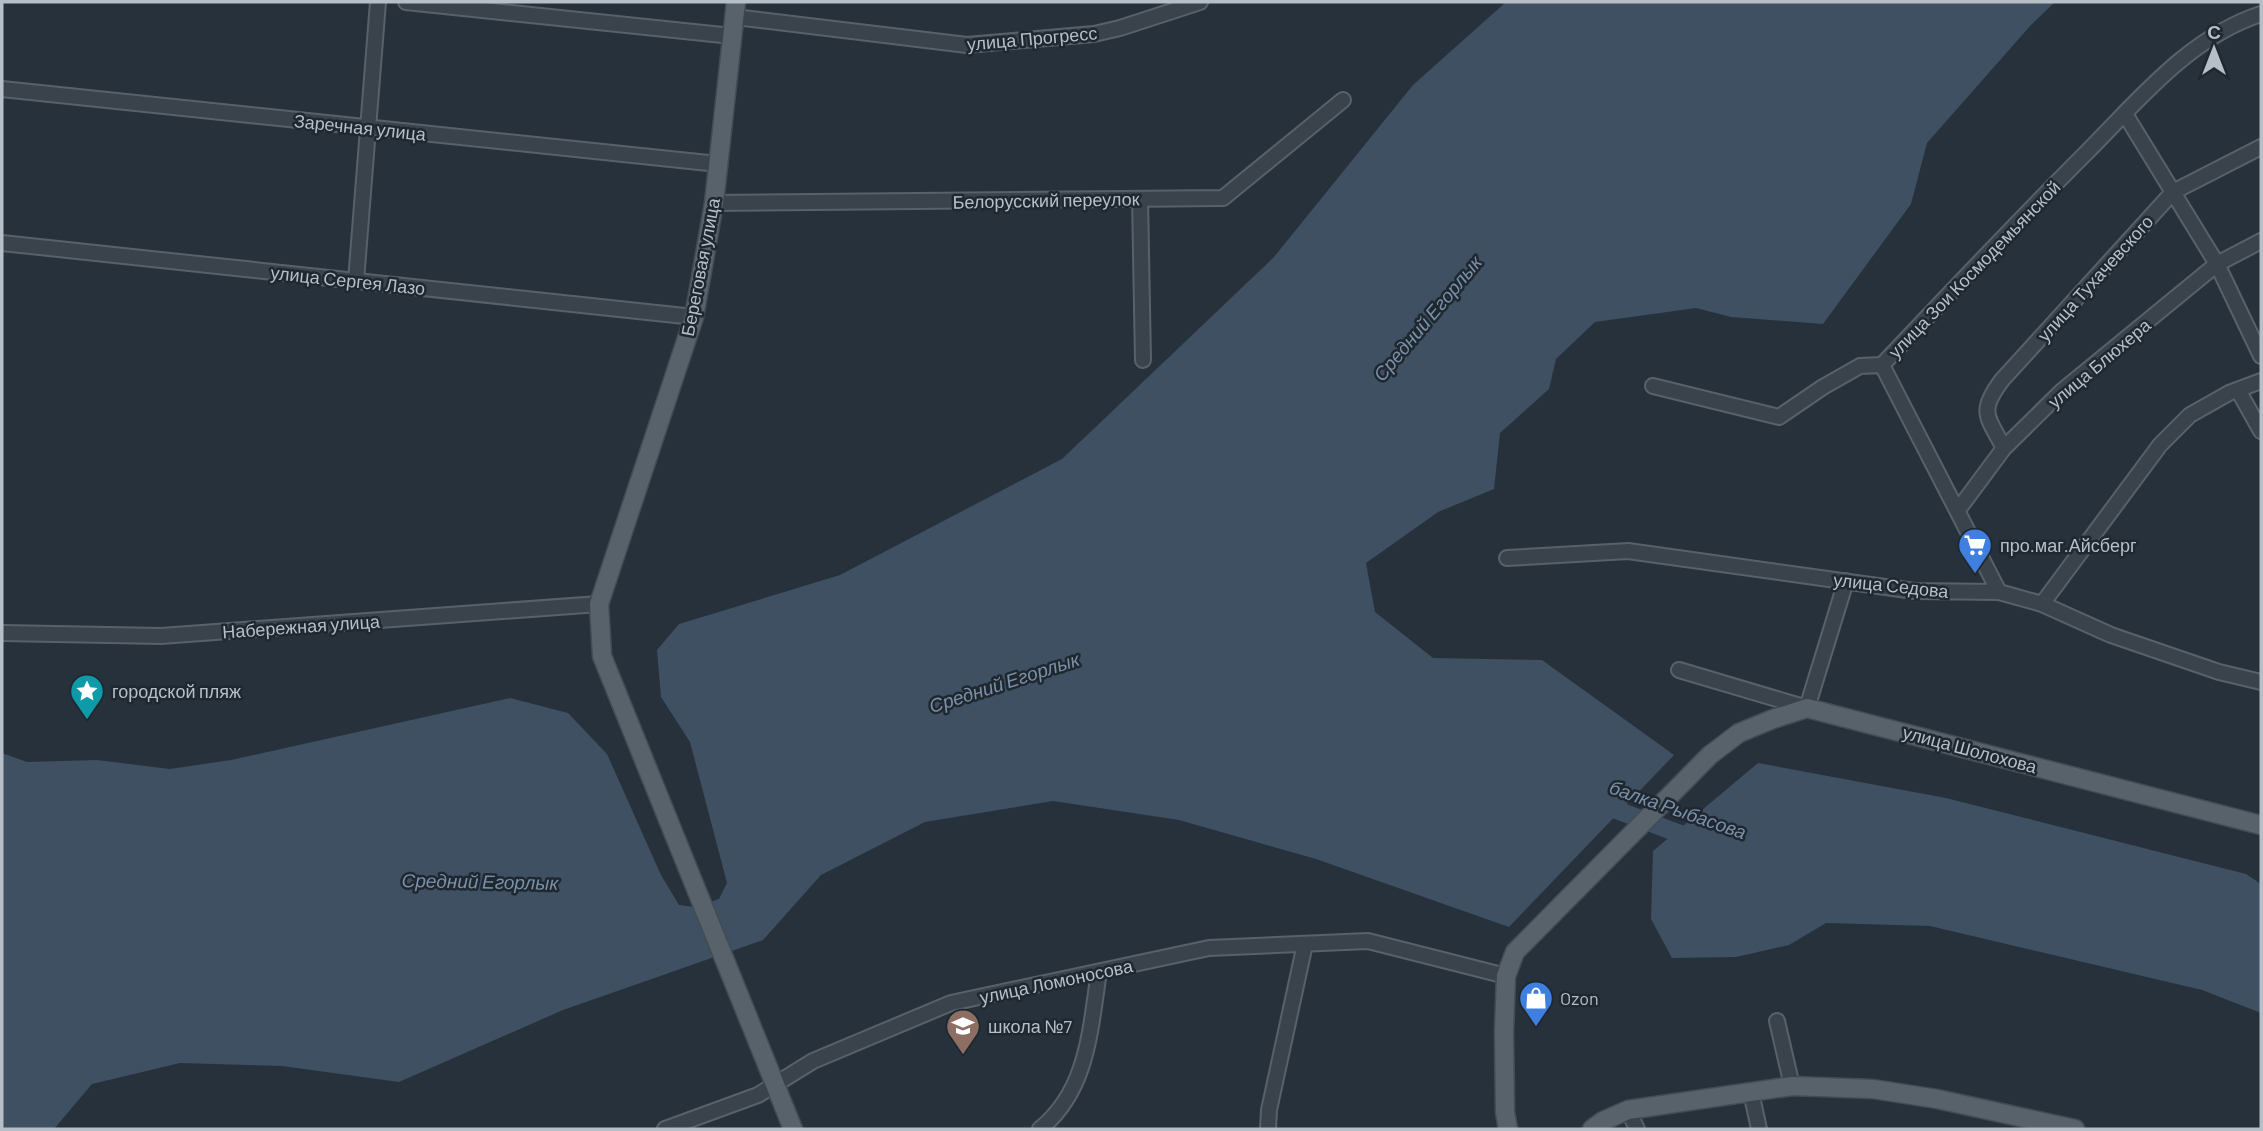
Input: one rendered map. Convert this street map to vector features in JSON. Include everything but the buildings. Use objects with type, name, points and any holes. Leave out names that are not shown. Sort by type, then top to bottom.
[{"type":"main road","name":"Береговая улица","points":[[599,604],[694,317],[714,203],[735,10]]},
{"type":"main road","points":[[599,604],[601,656],[793,1129]]},
{"type":"main road","points":[[1505,1124],[1506,976],[1515,952],[1710,755],[1739,733],[1807,708]]},
{"type":"main road","name":"улица Шолохова","points":[[1807,708],[2261,825]]},
{"type":"main road","points":[[1592,1129],[1602,1121],[1628,1110],[1792,1086],[1873,1089],[2075,1129]]},
{"type":"street","points":[[356,281],[378,2]]},
{"type":"street","points":[[406,2],[732,36]]},
{"type":"street","name":"улица Прогресс","points":[[735,10],[967,45],[1094,34],[1200,2]]},
{"type":"street","name":"улица Зои Космодемьянской","points":[[1999,592],[1882,365],[2023,216],[2184,56],[2220,33],[2261,14]]},
{"type":"street","name":"Заречная улица","points":[[2,89],[718,164]]},
{"type":"street","name":"Белорусский переулок","points":[[714,203],[1223,198],[1343,100]]},
{"type":"street","points":[[2124,114],[2217,264],[2261,356]]},
{"type":"street","name":"улица Тухачевского","points":[[2004,448],[1986,414],[1989,398],[2002,380],[2173,192],[2261,147]]},
{"type":"street","points":[[1140,199],[1143,360]]},
{"type":"street","name":"улица Блюхера","points":[[1958,510],[2004,448],[2063,391],[2217,264],[2261,241]]},
{"type":"street","name":"улица Сергея Лазо","points":[[2,243],[694,317]]},
{"type":"street","points":[[1653,386],[1779,417],[1860,366],[1882,365]]},
{"type":"street","points":[[2042,604],[2160,445],[2190,415],[2261,381]]},
{"type":"street","points":[[2238,390],[2261,431]]},
{"type":"street","name":"улица Седова","points":[[1507,558],[1628,551],[1914,591],[1999,592],[2042,604],[2111,635],[2219,672],[2261,682]]},
{"type":"street","points":[[1807,708],[1846,582]]},
{"type":"street","name":"Набережная улица","points":[[2,633],[161,636],[599,604]]},
{"type":"street","name":"улица Шолохова","points":[[1679,670],[1807,708]]},
{"type":"street","name":"улица Ломоносова","points":[[665,1129],[758,1096],[813,1061],[951,1003],[1209,948],[1368,941],[1506,976]]},
{"type":"street","points":[[1268,1129],[1269,1111],[1304,944]]},
{"type":"street","points":[[1040,1129],[1056,1116],[1078,1081],[1099,972]]},
{"type":"street","points":[[1777,1021],[1792,1086]]},
{"type":"street","points":[[1751,1092],[1759,1129]]},
{"type":"street","points":[[1628,1110],[1637,1129]]},
{"type":"water","name":"Средний Егорлык","points":[[1506,2],[2055,2],[2031,25],[1927,143],[1911,204],[1823,324],[1731,317],[1696,308],[1595,322],[1556,359],[1549,389],[1500,433],[1494,489],[1438,512],[1366,563],[1375,612],[1433,658],[1542,660],[1674,755],[1509,927],[1316,859],[1179,820],[1053,801],[925,822],[821,875],[763,940],[563,1010],[399,1082],[282,1066],[180,1063],[92,1084],[54,1129],[2,1129],[2,753],[27,762],[97,760],[170,769],[231,760],[510,698],[568,713],[607,754],[661,875],[679,905],[695,907],[719,899],[727,883],[690,742],[661,697],[657,650],[679,624],[840,575],[1062,459],[1274,257],[1413,85]]},
{"type":"water","points":[[1758,763],[1946,798],[2246,874],[2261,884],[2261,1013],[2202,990],[1930,926],[1826,923],[1789,945],[1736,957],[1672,958],[1651,919],[1653,851]]},
{"type":"waterway","name":"балка Рыбасова","points":[[1598,803],[1696,840]]},
{"type":"place","name":"про.маг.Айсберг","points":[[1975,575]]},
{"type":"place","name":"городской пляж","points":[[87,721]]},
{"type":"place","name":"Ozon","points":[[1536,1028]]},
{"type":"place","name":"школа №7","points":[[963,1056]]}]
